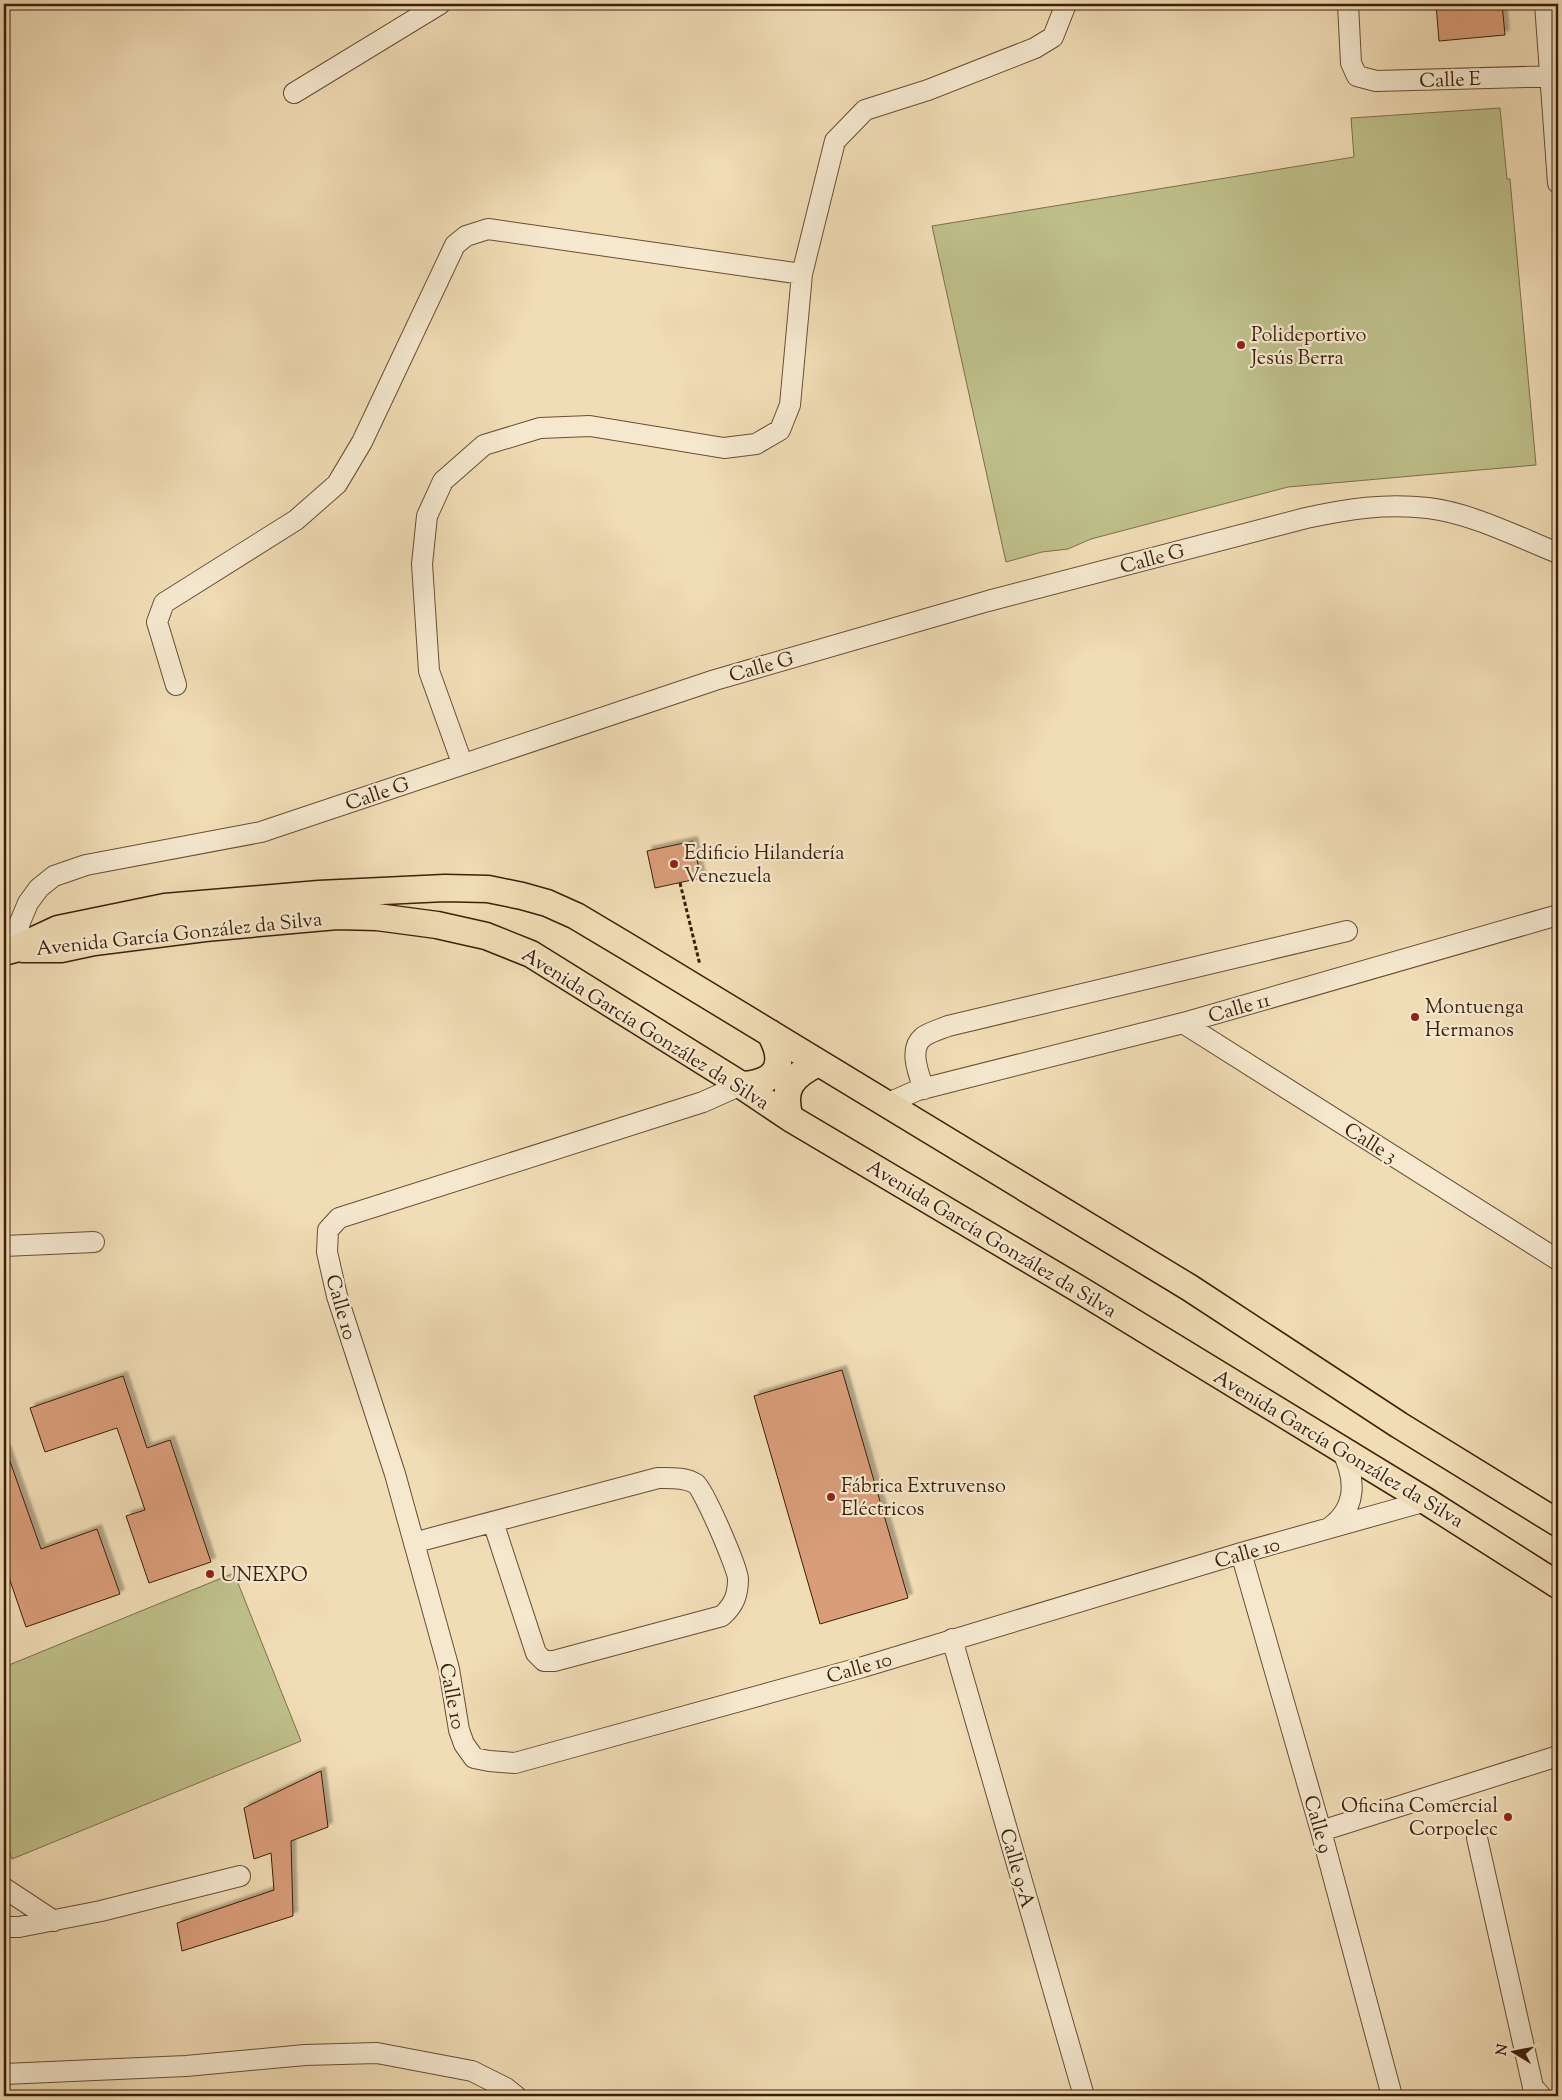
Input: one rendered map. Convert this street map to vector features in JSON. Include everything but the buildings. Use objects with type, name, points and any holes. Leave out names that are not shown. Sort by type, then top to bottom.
[{"type":"main road","name":"Avenida García González da Silva","points":[[9,951],[58,928],[165,907],[416,888],[488,890],[522,896],[568,912],[710,996],[1190,1288],[1398,1425],[1558,1523]]},
{"type":"main road","name":"Avenida García González da Silva","points":[[9,951],[60,949],[152,934],[337,916],[377,917],[437,925],[486,936],[531,954],[741,1085],[790,1118],[1077,1288],[1426,1501],[1558,1585]]},
{"type":"main road","points":[[741,1085],[755,1084],[767,1079],[780,1062],[778,1048],[770,1033]]},
{"type":"main road","points":[[790,1118],[787,1107],[789,1085],[802,1071],[818,1063]]},
{"type":"street","points":[[294,93],[440,4]]},
{"type":"street","points":[[462,763],[429,671],[422,564],[427,516],[443,481],[484,445],[540,428],[590,426],[724,448],[756,444],[780,430],[790,405],[802,274],[836,141],[865,110],[928,90],[1035,48],[1053,37],[1066,4]]},
{"type":"street","name":"Calle E","points":[[1348,4],[1351,63],[1357,76],[1376,81],[1554,76]]},
{"type":"street","points":[[1545,4],[1554,76],[1558,183]]},
{"type":"street","points":[[176,685],[157,622],[164,603],[296,520],[337,484],[362,442],[455,245],[466,236],[488,230],[802,274]]},
{"type":"street","name":"Calle G","points":[[9,951],[28,903],[39,888],[54,876],[86,865],[262,832],[462,763],[715,680],[988,601],[1306,518],[1351,508],[1395,506],[1430,508],[1469,518],[1558,553]]},
{"type":"street","name":"Calle 11","points":[[886,1104],[921,1090],[1183,1023],[1558,915]]},
{"type":"street","points":[[912,1120],[921,1090],[916,1068],[916,1048],[922,1038],[948,1026],[1347,931]]},
{"type":"street","name":"Calle 3","points":[[1183,1023],[1558,1260]]},
{"type":"street","name":"Calle 10","points":[[741,1085],[703,1102],[339,1218],[328,1230],[327,1252],[337,1296],[395,1474],[449,1669],[459,1730],[464,1744],[474,1758],[515,1763],[863,1667],[1241,1553],[1426,1501]]},
{"type":"street","points":[[4,1246],[94,1242]]},
{"type":"street","name":"Calle 10","points":[[1329,1528],[1340,1521],[1349,1506],[1351,1494],[1352,1479],[1341,1449]]},
{"type":"street","points":[[414,1543],[658,1478],[678,1478],[696,1484],[705,1497],[739,1576],[738,1592],[732,1606],[722,1616],[554,1661],[544,1661],[536,1653],[493,1522]]},
{"type":"street","name":"Calle 9","points":[[1241,1553],[1321,1831],[1392,2096]]},
{"type":"street","name":"Calle 9-A","points":[[952,1639],[1084,2096]]},
{"type":"street","points":[[1321,1831],[1558,1756]]},
{"type":"street","points":[[1477,1838],[1533,2087],[1541,2096]]},
{"type":"street","points":[[4,1927],[19,1927],[54,1921],[240,1876]]},
{"type":"street","points":[[4,1888],[54,1921]]},
{"type":"street","points":[[4,2074],[186,2066],[305,2054],[377,2053],[472,2071],[506,2088],[516,2096]]},
{"type":"path","points":[[680,883],[710,996]]},
{"type":"green space","name":"Polideportivo Jesús Berra","points":[[1500,108],[1507,179],[1510,179],[1536,465],[1288,487],[1091,539],[1068,549],[1042,552],[1006,562],[932,226],[1354,157],[1351,118]]},
{"type":"green space","points":[[234,1573],[301,1741],[12,1859],[4,1838],[4,1667]]},
{"type":"place","name":"Polideportivo Jesús Berra","points":[[1241,345]]},
{"type":"place","name":"Edificio Hilandería Venezuela","points":[[674,864]]},
{"type":"place","name":"Montuenga Hermanos","points":[[1415,1017]]},
{"type":"place","name":"Fábrica Extruvenso Eléctricos","points":[[831,1497]]},
{"type":"place","name":"UNEXPO","points":[[210,1574]]},
{"type":"place","name":"Oficina Comercial Corpoelec","points":[[1508,1817]]}]
